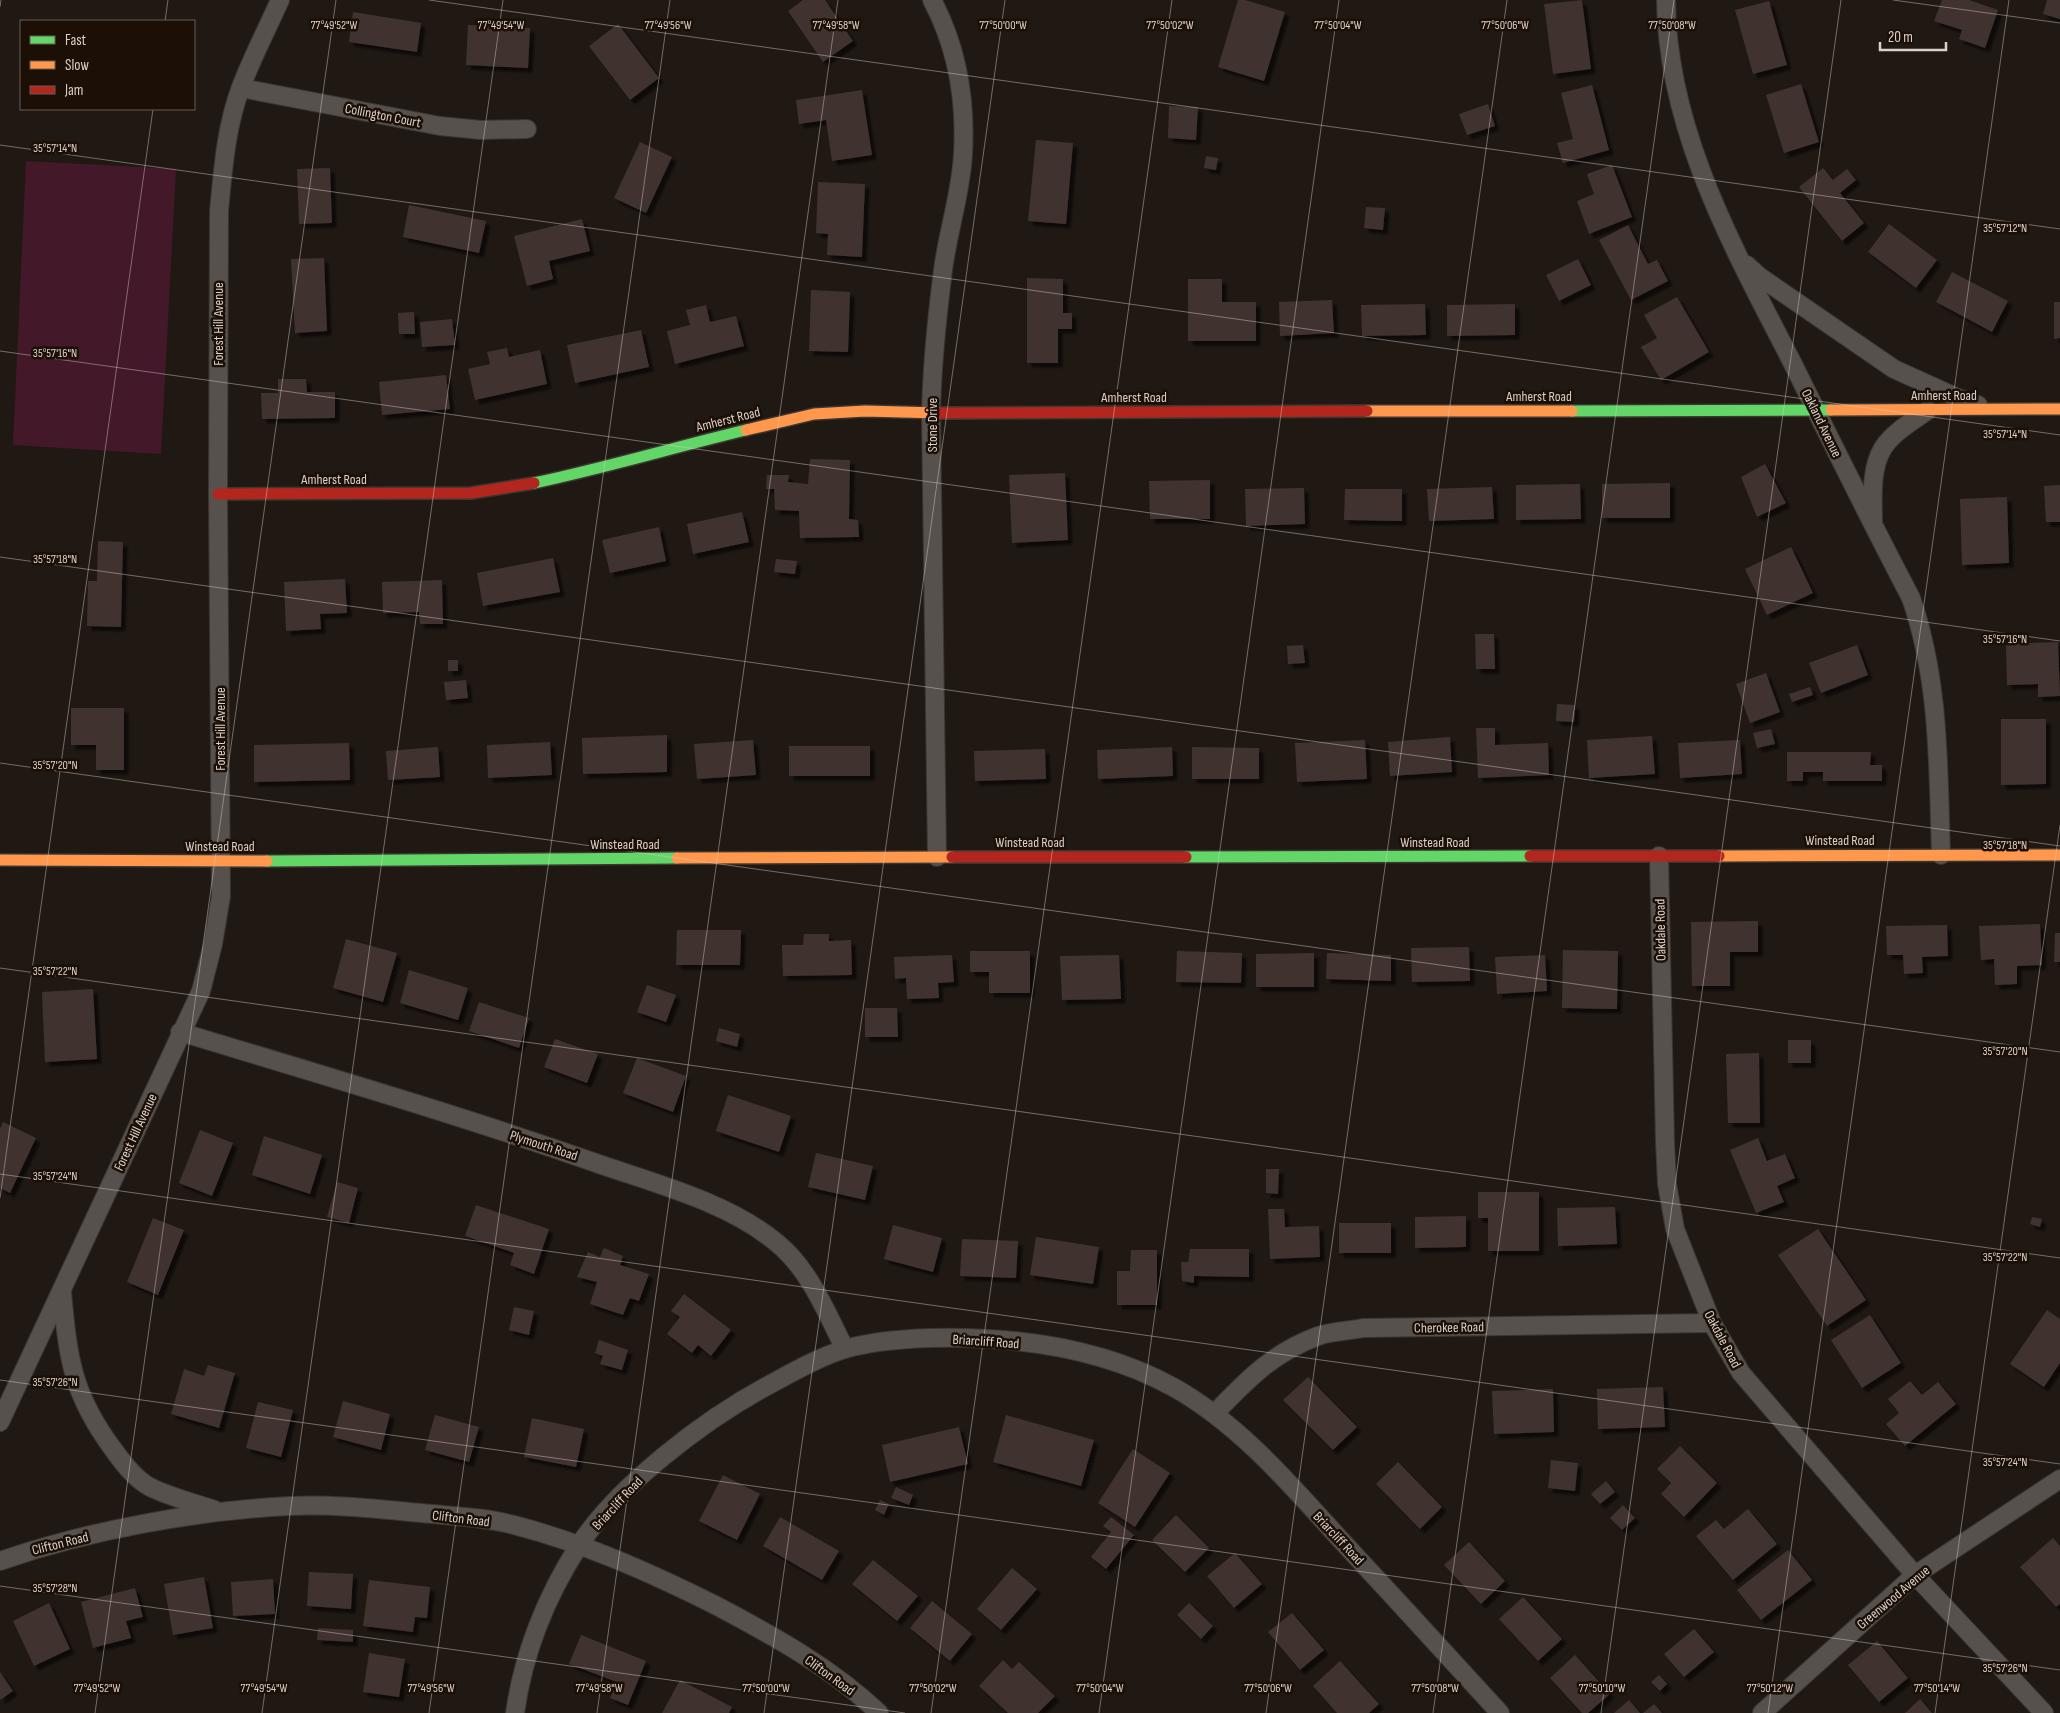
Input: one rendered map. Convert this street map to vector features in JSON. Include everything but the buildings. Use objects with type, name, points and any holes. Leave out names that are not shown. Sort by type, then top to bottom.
[{"type":"street","name":"Forest Hill Avenue","points":[[0,1422],[180,1032],[201,991],[213,944],[221,896],[218,494],[219,211],[230,125],[241,88],[280,0]]},
{"type":"street","name":"Stone Drive","points":[[932,0],[940,14],[955,60],[963,104],[963,155],[943,268],[932,366],[937,857]]},
{"type":"street","name":"Oakland Avenue","points":[[1666,0],[1666,21],[1674,83],[1687,131],[1707,186],[1740,258],[1873,526],[1911,598],[1922,631],[1934,702],[1941,855]]},
{"type":"street","name":"Collington Court","points":[[241,88],[440,126],[482,130],[527,130]]},
{"type":"street","points":[[1740,258],[1760,277],[1894,369],[1958,398],[1992,410]]},
{"type":"street","points":[[1873,526],[1873,490],[1876,465],[1883,448],[1894,435],[1928,410]]},
{"type":"street","name":"Amherst Road","points":[[218,494],[471,493],[590,471],[675,447],[814,414],[865,412],[2060,410]]},
{"type":"street","name":"Winstead Road","points":[[0,860],[221,861],[937,857],[2060,855]]},
{"type":"street","name":"Oakdale Road","points":[[1659,856],[1667,1184],[1676,1229],[1712,1323],[1741,1373],[1915,1575],[2044,1713]]},
{"type":"street","name":"Plymouth Road","points":[[180,1032],[383,1093],[546,1146],[686,1194],[741,1219],[778,1244],[805,1273],[845,1349]]},
{"type":"street","points":[[62,1291],[66,1344],[74,1380],[85,1407],[106,1439],[126,1467],[149,1486],[218,1511]]},
{"type":"street","name":"Cherokee Road","points":[[1214,1414],[1244,1383],[1281,1352],[1319,1336],[1363,1328],[1712,1323]]},
{"type":"street","name":"Briarcliff Road","points":[[515,1713],[528,1658],[545,1606],[578,1546],[606,1510],[640,1477],[690,1436],[739,1401],[794,1372],[845,1349],[901,1339],[959,1338],[1006,1340],[1065,1348],[1125,1365],[1174,1388],[1214,1414],[1277,1470],[1500,1713]]},
{"type":"street","name":"Greenwood Avenue","points":[[1762,1713],[1915,1575],[2060,1478]]},
{"type":"street","name":"Clifton Road","points":[[0,1561],[46,1545],[218,1511],[292,1506],[368,1508],[435,1514],[513,1525],[626,1563],[752,1624],[838,1679],[879,1713]]},
{"type":"shaded area","points":[[26,161],[176,169],[161,454],[13,445]]},
{"type":"traffic: fast","points":[[1572,411],[1831,410]]},
{"type":"traffic: fast","points":[[534,483],[746,430]]},
{"type":"traffic: fast","points":[[1186,857],[1530,856]]},
{"type":"traffic: fast","points":[[267,861],[677,858]]},
{"type":"traffic: slow","points":[[1831,410],[2060,409]]},
{"type":"traffic: slow","points":[[746,430],[814,414],[865,411],[939,413]]},
{"type":"traffic: slow","points":[[1367,411],[1572,411]]},
{"type":"traffic: slow","points":[[1719,856],[2060,855]]},
{"type":"traffic: slow","points":[[677,858],[952,857]]},
{"type":"traffic: slow","points":[[0,860],[267,861]]},
{"type":"traffic: jam","points":[[939,413],[1367,411]]},
{"type":"traffic: jam","points":[[218,494],[471,493],[534,483]]},
{"type":"traffic: jam","points":[[1530,856],[1719,856]]},
{"type":"traffic: jam","points":[[952,857],[1186,857]]}]
